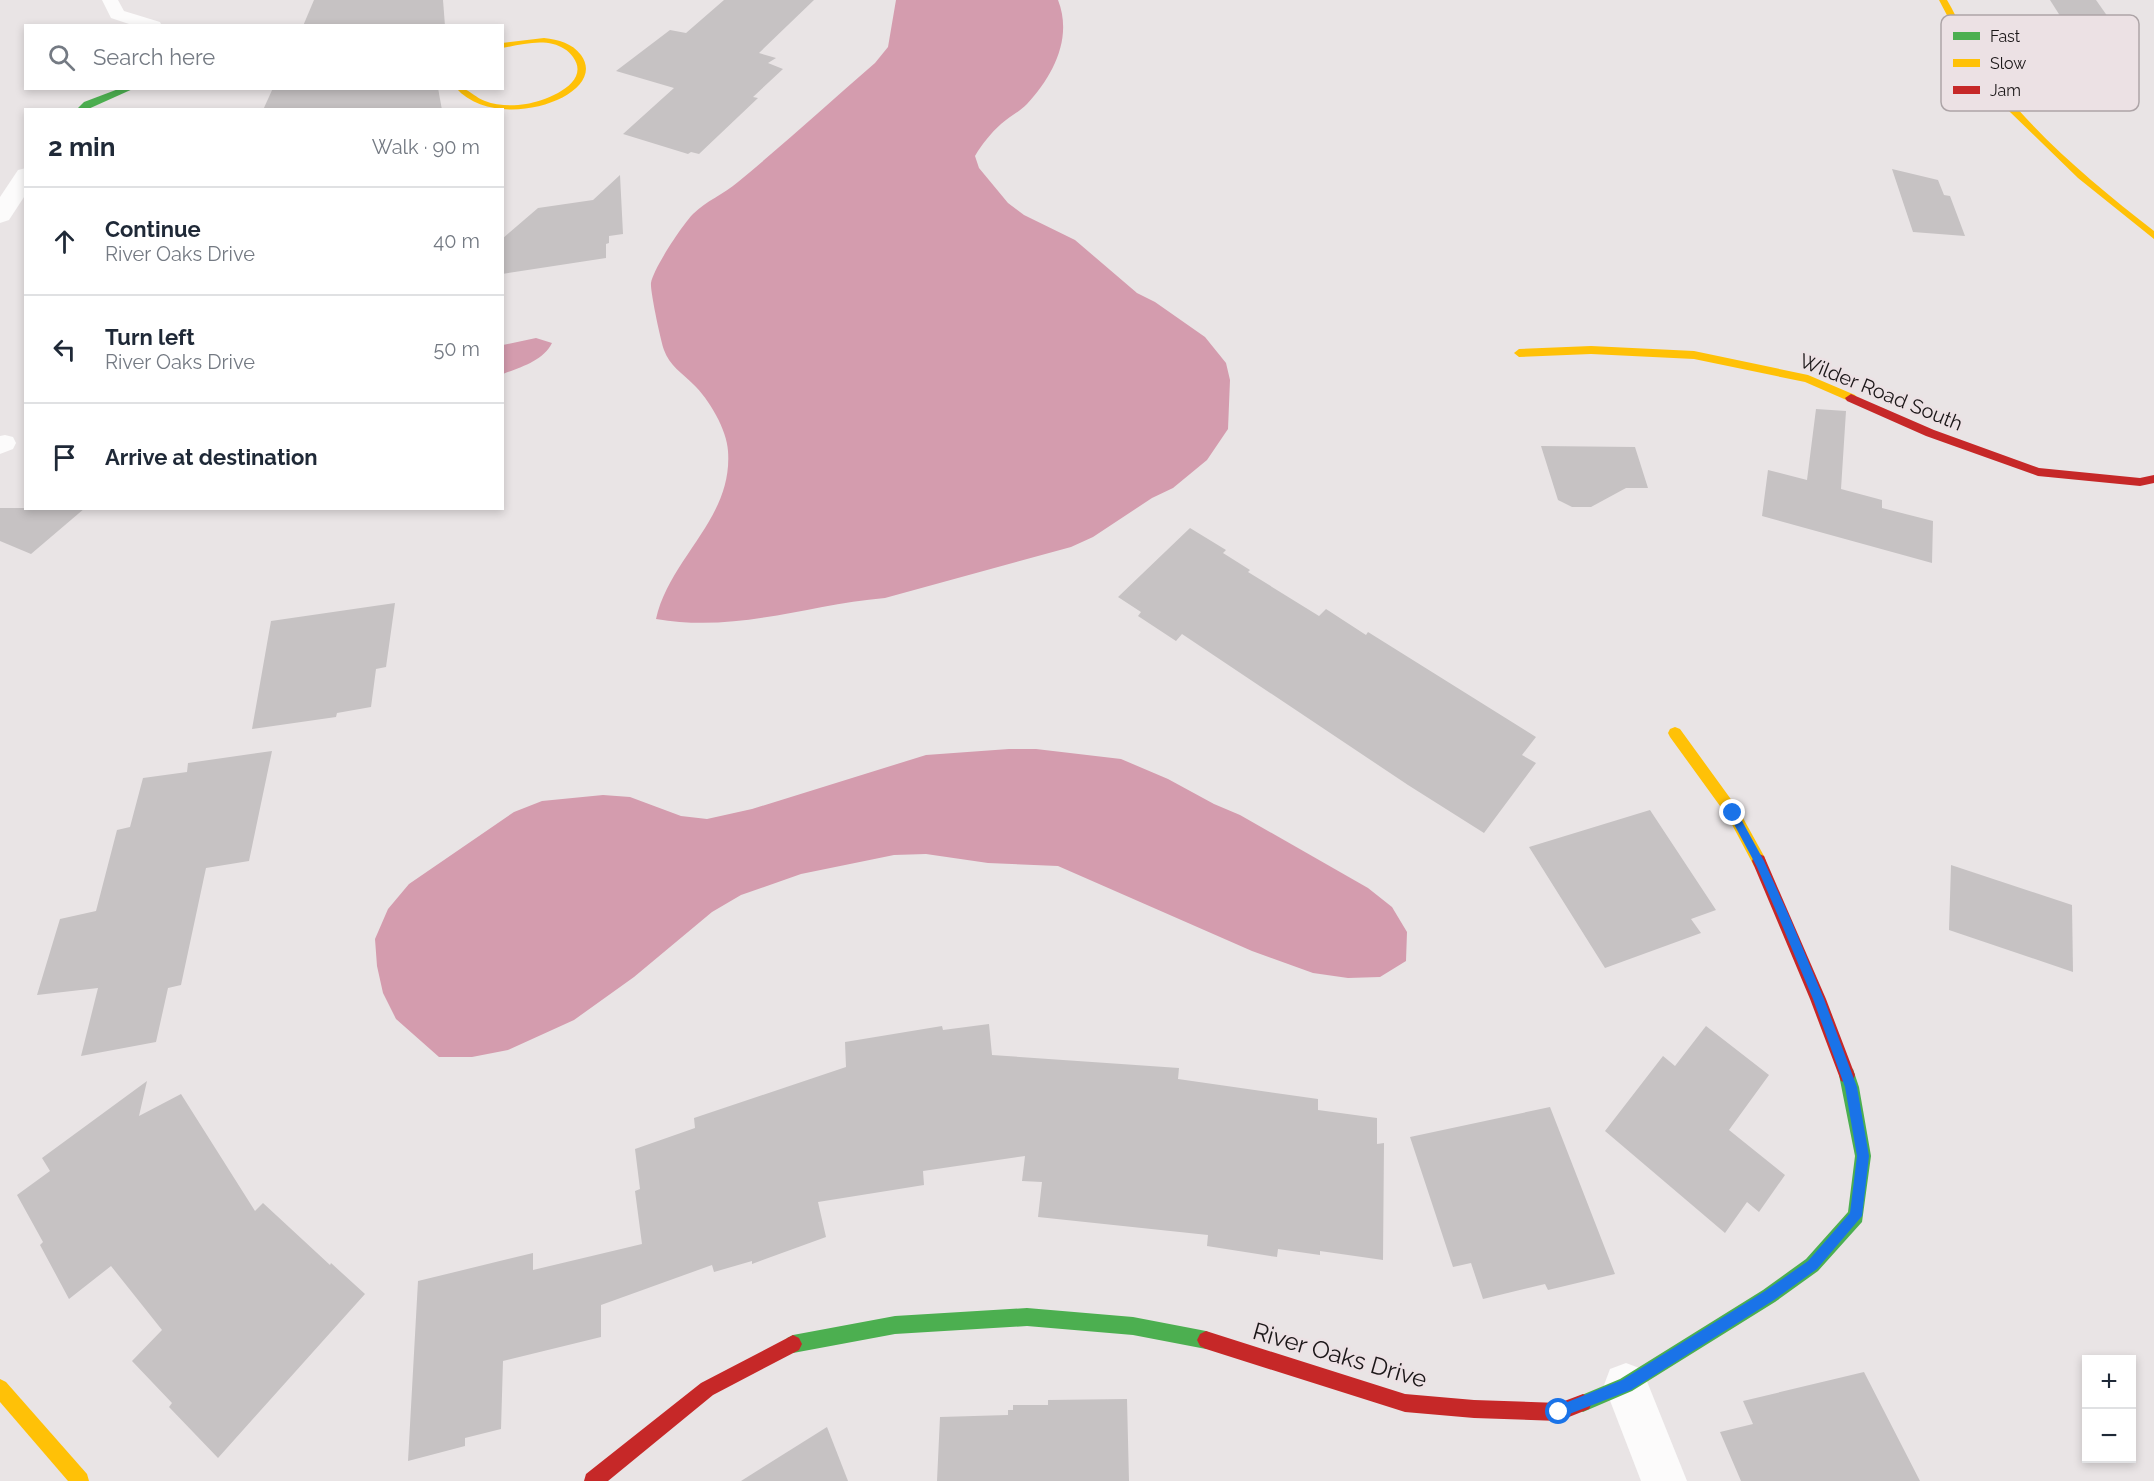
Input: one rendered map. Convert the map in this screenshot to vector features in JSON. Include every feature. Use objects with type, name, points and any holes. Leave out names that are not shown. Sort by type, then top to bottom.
[{"type":"street","points":[[1943,0],[1951,15]]},
{"type":"street","points":[[461,90],[466,98],[482,105],[502,108],[525,106],[548,100],[566,91],[579,79],[583,66],[579,55],[567,47],[549,42],[527,41],[504,46]]},
{"type":"street","points":[[82,108],[87,104],[126,90]]},
{"type":"street","points":[[2014,111],[2095,191],[2154,236]]},
{"type":"street","points":[[0,214],[20,169]]},
{"type":"street","name":"Wilder Road South","points":[[1519,353],[1592,350],[1694,355],[1808,379],[1930,433],[2038,472],[2140,482],[2154,479]]},
{"type":"street","name":"River Oaks Drive","points":[[593,1481],[707,1389],[790,1345],[895,1325],[1027,1317],[1133,1326],[1218,1342],[1405,1403],[1474,1409],[1559,1412],[1626,1385],[1713,1333],[1812,1265],[1856,1216],[1863,1156],[1851,1087],[1818,999],[1770,886],[1733,813],[1676,733]]},
{"type":"street","points":[[1626,1385],[1665,1481]]},
{"type":"street","points":[[0,1388],[81,1481]]},
{"type":"lane","points":[[110,0],[117,14],[148,24]]},
{"type":"shaded area","points":[[896,0],[1058,0],[1062,14],[1062,42],[1052,69],[1027,104],[1001,124],[984,143],[975,156],[979,168],[1008,203],[1024,215],[1075,240],[1137,293],[1155,302],[1205,337],[1226,363],[1230,380],[1228,429],[1207,460],[1173,488],[1152,498],[1093,537],[1071,547],[885,598],[715,623],[656,619],[663,597],[674,576],[711,518],[721,497],[727,475],[728,451],[721,425],[711,406],[666,355],[652,296],[653,276],[669,247],[693,214],[738,182],[875,63],[888,47]]},
{"type":"shaded area","points":[[536,338],[552,343],[537,359],[504,374],[504,345]]},
{"type":"shaded area","points":[[1036,749],[1121,759],[1168,779],[1240,815],[1368,888],[1392,907],[1407,932],[1406,961],[1380,977],[1348,978],[1313,973],[1252,951],[1058,866],[988,863],[926,854],[894,855],[801,874],[741,895],[712,912],[634,977],[574,1020],[508,1050],[472,1057],[439,1057],[396,1019],[383,993],[377,966],[375,939],[388,909],[409,884],[514,812],[542,801],[603,795],[630,797],[681,816],[707,819],[752,809],[926,755]]},
{"type":"building","points":[[314,0],[443,0],[445,24],[304,24]]},
{"type":"building","points":[[724,0],[814,0],[759,53],[776,58],[768,63],[783,69],[753,97],[758,98],[699,154],[691,152],[688,154],[623,134],[674,88],[616,71],[670,30],[686,33]]},
{"type":"building","points":[[2050,0],[2096,0],[2107,15],[2060,15]]},
{"type":"building","points":[[272,90],[438,90],[442,108],[264,108]]},
{"type":"building","points":[[1892,169],[1938,180],[1944,195],[1950,196],[1965,236],[1913,232]]},
{"type":"building","points":[[620,175],[623,234],[609,236],[609,243],[606,244],[606,258],[504,274],[504,237],[538,208],[593,200]]},
{"type":"building","points":[[1816,409],[1846,411],[1841,489],[1882,500],[1882,508],[1933,521],[1932,563],[1762,516],[1768,470],[1807,480]]},
{"type":"building","points":[[1541,446],[1635,447],[1648,488],[1626,488],[1591,507],[1572,507],[1558,500]]},
{"type":"building","points":[[0,508],[83,510],[31,554],[0,541]]},
{"type":"building","points":[[1190,528],[1226,550],[1223,553],[1250,570],[1248,572],[1319,616],[1326,609],[1366,635],[1368,632],[1536,737],[1522,755],[1536,763],[1484,833],[1182,634],[1176,641],[1138,616],[1141,612],[1118,597]]},
{"type":"building","points":[[395,603],[386,667],[376,669],[371,707],[337,713],[336,717],[252,729],[271,621]]},
{"type":"building","points":[[272,751],[249,861],[206,868],[181,985],[168,988],[156,1042],[81,1056],[98,988],[37,995],[60,919],[96,911],[117,830],[130,827],[143,778],[187,772],[188,763]]},
{"type":"building","points":[[1650,810],[1716,910],[1691,919],[1701,933],[1605,968],[1529,847]]},
{"type":"building","points":[[1951,865],[2072,905],[2073,972],[1949,930]]},
{"type":"building","points":[[989,1024],[992,1055],[1179,1068],[1178,1079],[1318,1099],[1318,1110],[1377,1118],[1377,1144],[1384,1143],[1383,1260],[1320,1251],[1320,1255],[1278,1249],[1277,1257],[1207,1246],[1208,1235],[1038,1217],[1042,1182],[1022,1181],[1025,1156],[923,1171],[924,1185],[818,1202],[826,1237],[752,1264],[752,1261],[714,1272],[712,1265],[601,1305],[601,1337],[503,1361],[501,1429],[465,1438],[465,1446],[408,1461],[418,1281],[533,1253],[533,1270],[642,1244],[635,1191],[640,1189],[635,1149],[695,1128],[694,1118],[846,1067],[845,1042],[942,1026],[943,1030]]},
{"type":"building","points":[[1706,1026],[1769,1075],[1729,1130],[1785,1175],[1759,1212],[1747,1202],[1725,1233],[1605,1131],[1663,1056],[1675,1066]]},
{"type":"building","points":[[147,1081],[139,1116],[181,1094],[255,1211],[263,1203],[365,1294],[218,1458],[169,1407],[172,1403],[132,1361],[162,1330],[111,1266],[69,1299],[40,1245],[43,1242],[17,1195],[50,1171],[42,1158]]},
{"type":"building","points":[[1550,1107],[1615,1274],[1548,1290],[1545,1284],[1483,1299],[1471,1263],[1453,1267],[1410,1137]]},
{"type":"building","points":[[1864,1372],[1920,1481],[1741,1481],[1720,1432],[1753,1424],[1743,1401]]},
{"type":"building","points":[[1127,1399],[1129,1481],[937,1481],[940,1417],[1008,1415],[1008,1410],[1013,1410],[1013,1405],[1048,1405],[1048,1400]]},
{"type":"building","points":[[827,1427],[848,1481],[741,1481]]},
{"type":"traffic: fast","points":[[82,108],[87,104],[126,90]]},
{"type":"traffic: fast","points":[[1583,1403],[1626,1385],[1769,1296],[1812,1265],[1856,1216],[1863,1156],[1847,1075]]},
{"type":"traffic: fast","points":[[793,1344],[895,1325],[1027,1317],[1133,1326],[1206,1340]]},
{"type":"traffic: slow","points":[[1943,0],[1952,15]]},
{"type":"traffic: slow","points":[[462,90],[472,98],[487,105],[525,107],[563,94],[573,86],[581,74],[582,67],[579,59],[564,45],[544,40],[504,46]]},
{"type":"traffic: slow","points":[[2015,111],[2081,176],[2154,236]]},
{"type":"traffic: slow","points":[[1519,353],[1591,350],[1694,355],[1808,379],[1851,398]]},
{"type":"traffic: slow","points":[[1675,733],[1733,813],[1759,861]]},
{"type":"traffic: slow","points":[[0,1388],[80,1481]]},
{"type":"traffic: jam","points":[[1851,398],[1930,433],[2038,472],[2140,482],[2154,479]]},
{"type":"traffic: jam","points":[[1759,861],[1818,999],[1847,1075]]},
{"type":"traffic: jam","points":[[1206,1340],[1405,1403],[1474,1409],[1559,1412],[1583,1403]]},
{"type":"traffic: jam","points":[[593,1481],[707,1389],[793,1344]]},
{"type":"route","points":[[1559,1412],[1626,1385],[1694,1345],[1769,1296],[1812,1265],[1856,1216],[1863,1156],[1851,1087],[1818,999],[1761,864],[1733,813]]}]
